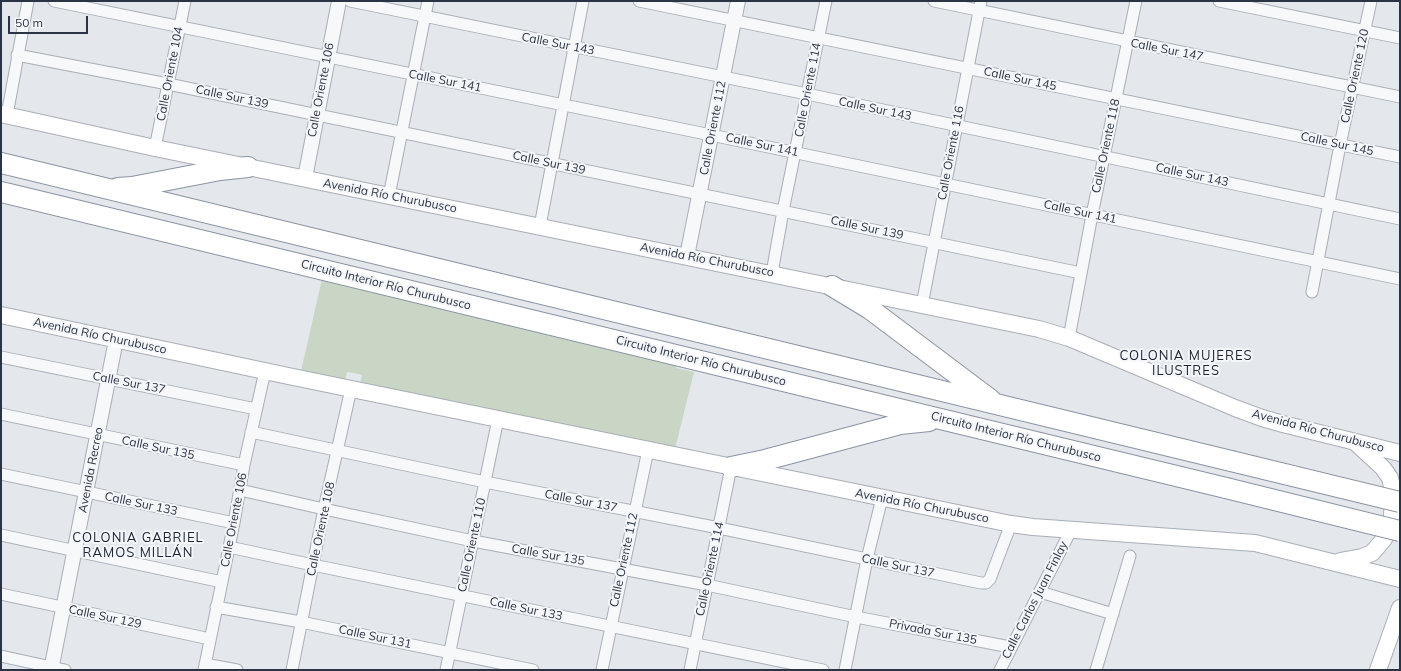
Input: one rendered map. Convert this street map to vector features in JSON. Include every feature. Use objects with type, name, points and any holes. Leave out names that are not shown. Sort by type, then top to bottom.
[{"type":"highway","points":[[1,163],[1400,502]]},
{"type":"highway","points":[[104,189],[132,187],[220,170],[248,167]]},
{"type":"highway","name":"Circuito Interior Río Churubusco","points":[[1,192],[1400,530]]},
{"type":"highway","points":[[832,286],[870,309],[998,404]]},
{"type":"highway","points":[[731,467],[765,460],[900,424],[944,420]]},
{"type":"main road","name":"Avenida Río Churubusco","points":[[4,114],[156,148],[772,273],[1039,329],[1069,338],[1262,418],[1400,453]]},
{"type":"main road","name":"Avenida Río Churubusco","points":[[1,315],[264,371],[1011,524],[1071,530],[1236,540],[1261,544],[1400,579]]},
{"type":"main road","points":[[1333,562],[1362,557],[1372,553],[1384,539],[1392,517],[1393,491],[1390,478],[1383,468],[1354,441]]},
{"type":"main road","points":[[1378,670],[1400,608]]},
{"type":"street","points":[[4,114],[28,1]]},
{"type":"street","name":"Calle Sur 141","points":[[54,1],[796,152],[1400,279]]},
{"type":"street","name":"Calle Oriente 104","points":[[156,148],[185,1]]},
{"type":"street","name":"Calle Oriente 106","points":[[305,178],[316,114],[339,1]]},
{"type":"street","name":"Calle Sur 143","points":[[350,1],[807,94],[1400,219]]},
{"type":"street","points":[[389,196],[428,1]]},
{"type":"street","points":[[540,226],[562,104],[583,1]]},
{"type":"street","name":"Calle Sur 145","points":[[639,1],[1400,158]]},
{"type":"street","name":"Calle Oriente 112","points":[[687,256],[738,1]]},
{"type":"street","name":"Calle Oriente 114","points":[[772,273],[783,211],[826,1]]},
{"type":"street","name":"Calle Sur 147","points":[[934,1],[980,6],[1128,42],[1400,97]]},
{"type":"street","name":"Calle Oriente 118","points":[[1069,338],[1092,215],[1136,1]]},
{"type":"street","points":[[1219,1],[1400,38]]},
{"type":"street","name":"Calle Oriente 120","points":[[1312,292],[1340,145],[1371,1]]},
{"type":"street","name":"Calle Oriente 116","points":[[922,305],[980,6]]},
{"type":"street","name":"Calle Sur 139","points":[[17,55],[316,114],[401,133],[1081,273]]},
{"type":"street","name":"Avenida Recreo","points":[[56,669],[63,608],[116,340]]},
{"type":"street","name":"Calle Sur 137","points":[[1,357],[256,409]]},
{"type":"street","name":"Calle Oriente 106","points":[[204,667],[264,371]]},
{"type":"street","name":"Calle Oriente 108","points":[[292,670],[324,509],[351,389]]},
{"type":"street","name":"Calle Sur 135","points":[[1,414],[244,465]]},
{"type":"street","name":"Calle Oriente 110","points":[[446,670],[498,419]]},
{"type":"street","name":"Calle Sur 137","points":[[251,432],[485,482],[719,528],[981,583],[986,583],[990,579],[1011,524]]},
{"type":"street","name":"Calle Oriente 112","points":[[602,670],[622,568],[648,450]]},
{"type":"street","name":"Calle Oriente 114","points":[[690,670],[731,467]]},
{"type":"street","name":"Calle Sur 133","points":[[1,474],[234,523]]},
{"type":"street","name":"Calle Sur 135","points":[[240,490],[473,541],[707,584],[856,617]]},
{"type":"street","points":[[845,670],[867,559],[882,498]]},
{"type":"street","name":"Calle Carlos Juan Finlay","points":[[1000,670],[1010,647],[1071,530]]},
{"type":"street","points":[[1,536],[222,582]]},
{"type":"street","name":"Calle Sur 133","points":[[229,547],[823,670]]},
{"type":"street","points":[[1096,670],[1130,556]]},
{"type":"street","points":[[1040,592],[1113,614]]},
{"type":"street","name":"Calle Sur 129","points":[[1,594],[210,639]]},
{"type":"street","name":"Calle Sur 131","points":[[216,607],[301,622],[533,670]]},
{"type":"street","name":"Privada Sur 135","points":[[856,617],[1010,647]]},
{"type":"street","points":[[1,656],[56,669]]},
{"type":"street","points":[[204,667],[237,670]]},
{"type":"green space","points":[[322,279],[676,365],[676,368],[694,372],[675,449],[499,411],[360,384],[362,375],[354,373],[347,372],[345,381],[301,371]]},
{"type":"district","name":"COLONIA MUJERES ILUSTRES","points":[[1186,364]]},
{"type":"district","name":"COLONIA GABRIEL RAMOS MILLÁN","points":[[138,546]]}]
